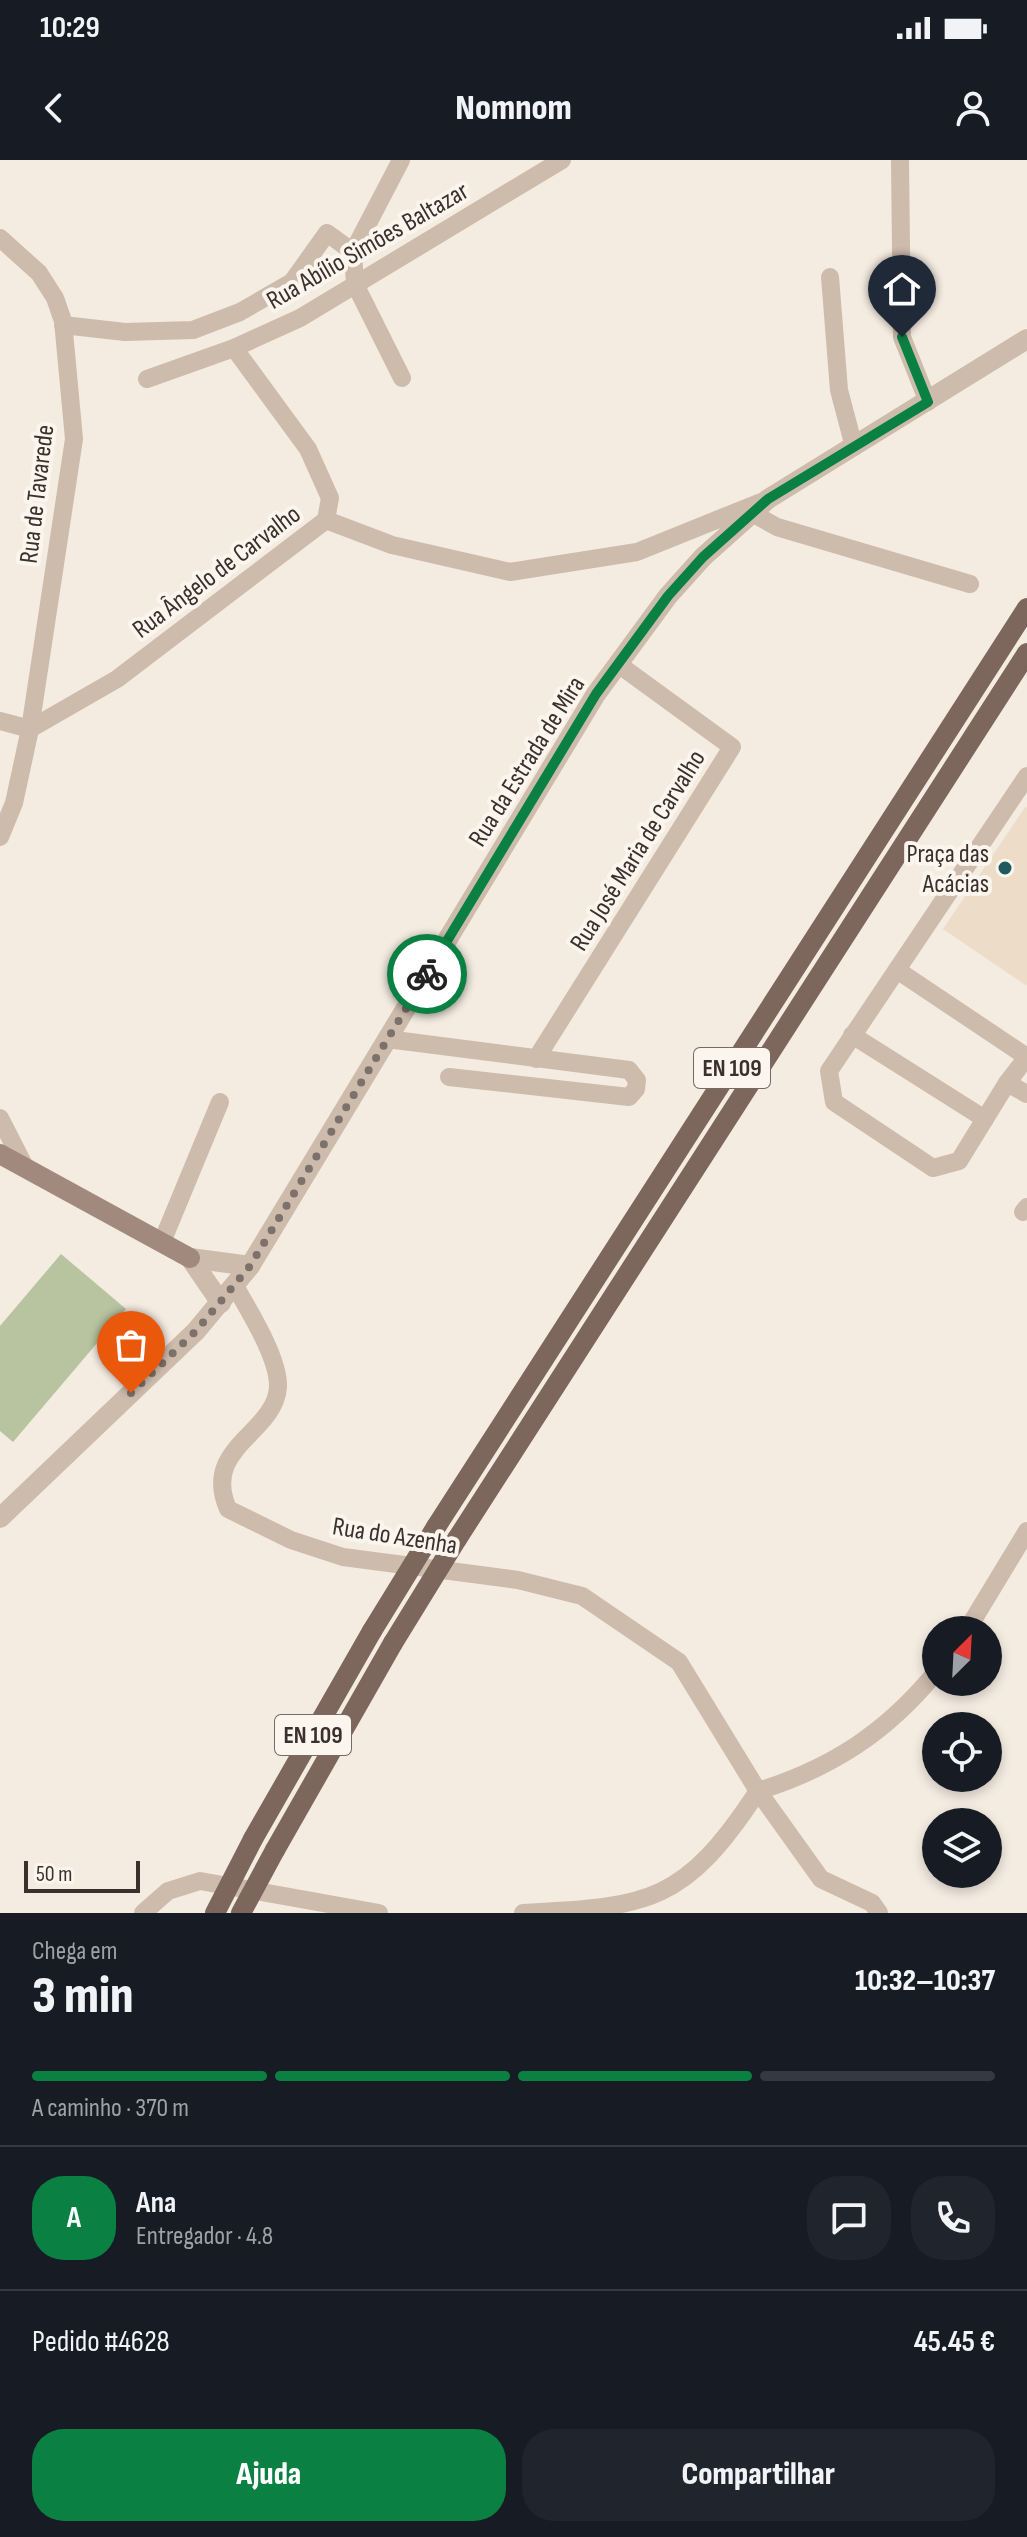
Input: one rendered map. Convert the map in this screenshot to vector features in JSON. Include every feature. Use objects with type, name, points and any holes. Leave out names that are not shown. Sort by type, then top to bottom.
[{"type":"main road","name":"EN 109","points":[[215,1913],[253,1839],[372,1631],[436,1527],[1027,608]]},
{"type":"main road","name":"EN 109","points":[[241,1913],[393,1643],[457,1539],[1027,653]]},
{"type":"main road","points":[[1008,684],[1027,661]]},
{"type":"main road","points":[[0,1154],[190,1258]]},
{"type":"street","points":[[401,160],[353,252],[355,284],[402,378]]},
{"type":"street","name":"Rua Abílio Simões Baltazar","points":[[147,379],[234,348],[300,318],[562,160]]},
{"type":"street","points":[[900,160],[902,337],[928,402]]},
{"type":"street","points":[[63,325],[125,332],[193,330],[240,312],[292,282],[327,233],[353,252]]},
{"type":"street","name":"Rua de Tavarede","points":[[0,238],[39,273],[55,298],[63,325],[74,439],[30,729],[14,803],[0,837]]},
{"type":"street","points":[[830,277],[839,390],[854,447]]},
{"type":"street","name":"Rua da Estrada de Mira","points":[[0,1518],[196,1331],[250,1266],[596,694],[677,586],[703,557],[768,499],[1027,339]]},
{"type":"street","points":[[234,348],[308,449],[330,498],[326,520]]},
{"type":"street","name":"Rua Ângelo de Carvalho","points":[[30,729],[117,679],[326,520],[392,545],[510,572],[637,552],[768,499]]},
{"type":"street","points":[[752,513],[777,527],[970,584]]},
{"type":"street","name":"Rua José Maria de Carvalho","points":[[536,1059],[732,747],[618,664]]},
{"type":"street","points":[[0,721],[30,729]]},
{"type":"street","points":[[897,970],[1027,1057],[1007,1083],[959,1161],[933,1168],[834,1102],[829,1071],[1027,776]]},
{"type":"street","points":[[852,1035],[985,1119]]},
{"type":"street","points":[[387,1039],[629,1070],[637,1080],[636,1089],[629,1097],[449,1077]]},
{"type":"street","points":[[1007,1083],[1027,1094]]},
{"type":"street","points":[[162,1242],[220,1102]]},
{"type":"street","points":[[0,1118],[24,1165]]},
{"type":"street","points":[[190,1258],[250,1266]]},
{"type":"street","points":[[190,1258],[221,1303]]},
{"type":"street","name":"Rua do Azenha","points":[[235,1286],[263,1335],[278,1388],[266,1414],[227,1462],[219,1489],[228,1509],[291,1540],[343,1557],[518,1580],[582,1596],[679,1662],[758,1791]]},
{"type":"street","points":[[975,1616],[1027,1531]]},
{"type":"street","points":[[523,1913],[602,1909],[653,1897],[696,1872],[727,1838],[758,1791],[807,1776],[862,1742],[922,1689]]},
{"type":"street","points":[[758,1791],[821,1879],[872,1903],[879,1913]]},
{"type":"street","points":[[143,1913],[168,1891],[200,1881],[379,1913]]},
{"type":"green space","points":[[61,1254],[126,1309],[13,1442],[0,1431],[0,1326]]},
{"type":"shaded area","name":"Praça das Acácias","points":[[1027,807],[1027,986],[943,929]]},
{"type":"way so far","points":[[131,1393],[196,1331],[250,1266],[427,974]]},
{"type":"place","name":"Praça das Acácias","points":[[1005,868]]},
{"type":"route","points":[[427,974],[596,694],[668,596],[703,557],[768,499],[928,402],[902,337]]}]
